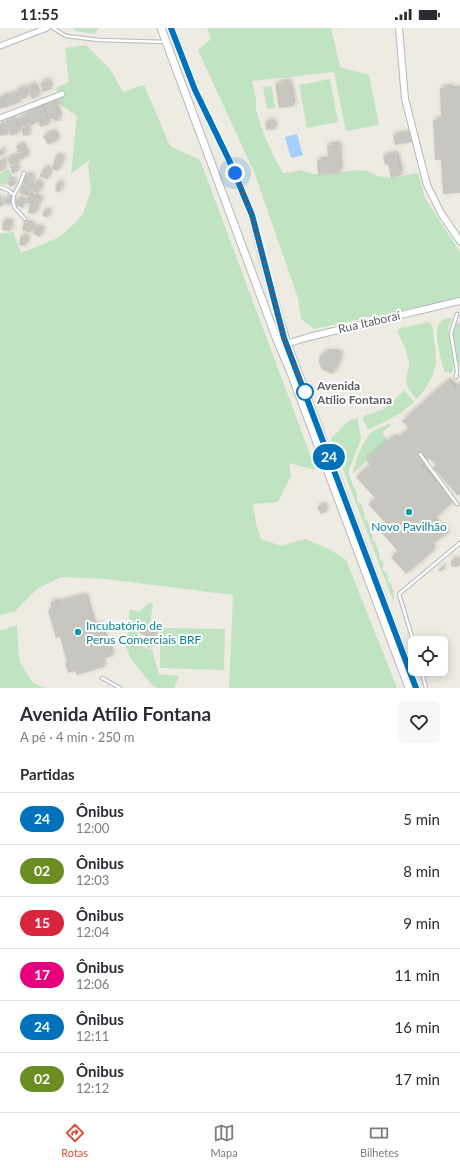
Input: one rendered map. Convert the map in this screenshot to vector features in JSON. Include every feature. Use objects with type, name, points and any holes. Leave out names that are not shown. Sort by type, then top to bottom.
[{"type":"main road","points":[[161,28],[279,346],[291,372],[409,688]]},
{"type":"main road","points":[[171,28],[195,90],[229,160],[252,215],[287,343],[416,688]]},
{"type":"street","points":[[0,46],[47,28]]},
{"type":"street","points":[[399,28],[405,99],[427,185],[441,213],[460,241]]},
{"type":"street","points":[[0,118],[62,94]]},
{"type":"street","name":"Rua Itaboraí","points":[[279,346],[309,337],[460,301]]},
{"type":"lane","points":[[53,28],[66,36],[167,43]]},
{"type":"lane","points":[[24,173],[14,195],[13,202],[15,208],[25,219]]},
{"type":"lane","points":[[0,187],[8,190],[14,195]]},
{"type":"lane","points":[[456,377],[457,371],[451,333],[457,314]]},
{"type":"lane","points":[[420,454],[457,504]]},
{"type":"lane","points":[[412,636],[400,594],[460,542]]},
{"type":"lane","points":[[423,676],[426,688]]},
{"type":"lane","points":[[102,678],[120,688]]},
{"type":"green space","points":[[74,28],[98,28],[95,34],[75,31]]},
{"type":"green space","points":[[207,28],[331,28],[340,67],[369,75],[379,125],[346,131],[334,72],[252,81],[256,98],[256,110],[264,135],[276,161],[283,173],[299,170],[313,174],[340,173],[353,170],[367,171],[378,176],[391,178],[418,173],[425,198],[460,252],[460,298],[314,329],[301,319],[298,298],[254,172],[198,50],[211,39]]},
{"type":"green space","points":[[86,45],[110,69],[123,92],[144,85],[170,146],[200,160],[316,470],[289,463],[291,476],[278,502],[253,504],[256,524],[261,539],[281,546],[305,539],[331,550],[346,560],[397,688],[229,688],[233,595],[106,579],[61,577],[37,589],[14,612],[0,615],[0,234],[13,232],[21,253],[58,238],[83,214],[91,191],[88,165],[90,159],[71,174],[77,116],[61,105],[56,88],[69,82],[65,48]]},
{"type":"green space","points":[[330,79],[338,122],[307,128],[299,85]]},
{"type":"green space","points":[[272,86],[275,108],[267,109],[263,87]]},
{"type":"green space","points":[[9,169],[13,178],[7,181],[7,185],[0,184],[0,173]]},
{"type":"green space","points":[[450,318],[452,320],[448,328],[454,365],[452,373],[445,372],[444,370],[437,337],[438,325],[444,319]]},
{"type":"green space","points":[[460,321],[460,367],[455,353],[453,334],[455,325]]},
{"type":"green space","points":[[429,322],[433,330],[436,362],[431,379],[417,399],[410,391],[406,382],[409,361],[398,330],[400,328]]},
{"type":"green space","points":[[404,390],[414,402],[401,413],[368,429],[362,418],[386,407]]},
{"type":"green space","points":[[357,418],[361,439],[349,470],[349,475],[358,497],[358,503],[360,502],[365,516],[365,521],[367,520],[373,537],[373,542],[375,541],[380,556],[379,558],[384,566],[382,567],[389,578],[387,579],[389,583],[390,582],[393,588],[393,600],[331,438],[345,424]]},
{"type":"green space","points":[[389,424],[391,425],[382,433],[388,440],[353,473],[360,451],[369,435]]},
{"type":"green space","points":[[149,603],[153,604],[149,630],[140,627],[137,633],[141,646],[152,650],[159,674],[179,676],[174,688],[158,688],[153,686],[131,659],[126,647],[130,609],[139,612]]},
{"type":"green space","points":[[17,625],[19,660],[33,683],[45,688],[0,688],[0,631]]},
{"type":"green space","points":[[160,628],[225,629],[224,670],[160,668]]},
{"type":"water","points":[[297,134],[303,155],[291,158],[285,137]]},
{"type":"building","points":[[48,80],[51,89],[43,92],[40,83]]},
{"type":"building","points":[[289,81],[294,106],[279,108],[275,84]]},
{"type":"building","points":[[34,84],[39,96],[32,99],[27,87]]},
{"type":"building","points":[[25,87],[27,98],[19,99],[17,89]]},
{"type":"building","points":[[452,87],[452,89],[460,88],[460,193],[443,194],[441,160],[435,160],[433,120],[441,119],[440,88]]},
{"type":"building","points":[[15,92],[20,102],[10,106],[7,98],[9,106],[0,109],[0,97],[6,95],[6,97]]},
{"type":"building","points":[[55,99],[58,106],[53,108],[51,101]]},
{"type":"building","points":[[49,102],[51,108],[47,110],[44,104]]},
{"type":"building","points":[[42,103],[49,124],[40,127],[39,122],[28,126],[24,113],[34,109],[35,111],[38,110],[36,105]]},
{"type":"building","points":[[56,107],[60,120],[55,122],[54,119],[50,120],[47,111]]},
{"type":"building","points":[[24,116],[27,125],[20,128],[17,119]]},
{"type":"building","points":[[14,118],[20,132],[11,136],[5,121]]},
{"type":"building","points":[[274,121],[275,129],[266,130],[265,122]]},
{"type":"building","points":[[4,123],[9,134],[0,136],[0,124]]},
{"type":"building","points":[[28,127],[29,135],[23,136],[22,128]]},
{"type":"building","points":[[54,131],[58,140],[48,145],[43,136]]},
{"type":"building","points":[[410,133],[412,142],[395,145],[393,135]]},
{"type":"building","points":[[23,144],[25,151],[18,153],[16,146]]},
{"type":"building","points":[[339,144],[340,173],[318,174],[317,160],[328,159],[327,145]]},
{"type":"building","points":[[3,149],[4,154],[0,156],[0,150]]},
{"type":"building","points":[[26,151],[28,156],[24,157],[24,159],[19,159],[17,154]]},
{"type":"building","points":[[396,153],[401,175],[391,178],[388,164],[385,165],[383,156]]},
{"type":"building","points":[[17,155],[19,162],[10,165],[7,158]]},
{"type":"building","points":[[56,155],[63,157],[58,171],[52,169]]},
{"type":"building","points":[[3,159],[5,169],[0,172],[0,160]]},
{"type":"building","points":[[16,164],[18,171],[12,174],[10,166]]},
{"type":"building","points":[[44,168],[50,169],[48,179],[40,177],[40,174],[42,174]]},
{"type":"building","points":[[25,174],[33,176],[30,186],[23,183]]},
{"type":"building","points":[[13,179],[16,184],[10,187],[7,182]]},
{"type":"building","points":[[36,181],[42,184],[38,193],[31,191]]},
{"type":"building","points":[[57,183],[62,183],[60,192],[55,191]]},
{"type":"building","points":[[23,184],[32,187],[29,196],[33,197],[33,195],[42,199],[37,205],[35,214],[28,213],[30,203],[26,203],[28,196],[19,193]]},
{"type":"building","points":[[0,194],[4,205],[0,207]]},
{"type":"building","points":[[7,197],[12,199],[10,205],[4,203]]},
{"type":"building","points":[[17,198],[25,201],[23,208],[15,205]]},
{"type":"building","points":[[45,209],[50,212],[47,218],[42,215]]},
{"type":"building","points":[[3,221],[11,221],[10,231],[2,230]]},
{"type":"building","points":[[24,222],[33,224],[31,233],[22,230]]},
{"type":"building","points":[[36,226],[43,229],[40,237],[33,234]]},
{"type":"building","points":[[21,236],[28,237],[25,246],[19,245]]},
{"type":"building","points":[[328,351],[341,353],[338,364],[332,374],[323,370],[319,361],[320,356]]},
{"type":"building","name":"Novo Pavilhão","points":[[448,380],[456,388],[460,382],[460,494],[458,496],[433,468],[436,465],[429,458],[421,465],[453,502],[433,520],[448,533],[430,545],[434,550],[406,574],[391,557],[398,551],[379,530],[386,524],[368,504],[375,498],[356,477],[370,465],[366,460],[393,436],[397,439],[409,428],[402,421]]},
{"type":"building","points":[[323,504],[327,511],[321,514],[317,507]]},
{"type":"building","points":[[453,559],[457,559],[459,563],[457,567],[453,567],[451,565],[451,561]]},
{"type":"building","points":[[443,566],[445,568],[440,572],[438,570]]},
{"type":"building","name":"Incubatório de Perus Comerciais BRF","points":[[85,595],[94,626],[101,624],[112,656],[102,659],[104,667],[77,675],[75,671],[68,673],[60,637],[56,638],[48,610],[51,609],[51,602],[56,600],[56,603]]},
{"type":"building","points":[[141,628],[156,635],[150,648],[142,644],[146,636],[139,633]]},
{"type":"bus line","name":"24","points":[[171,28],[195,90],[229,160],[252,215],[284,338],[416,688]]},
{"type":"place","name":"Avenida Atílio Fontana","points":[[305,392]]},
{"type":"place","name":"Novo Pavilhão","points":[[409,512]]},
{"type":"place","name":"Incubatório de Perus Comerciais BRF","points":[[78,632]]},
{"type":"route","points":[[235,173],[252,215],[284,338],[305,392]]}]
